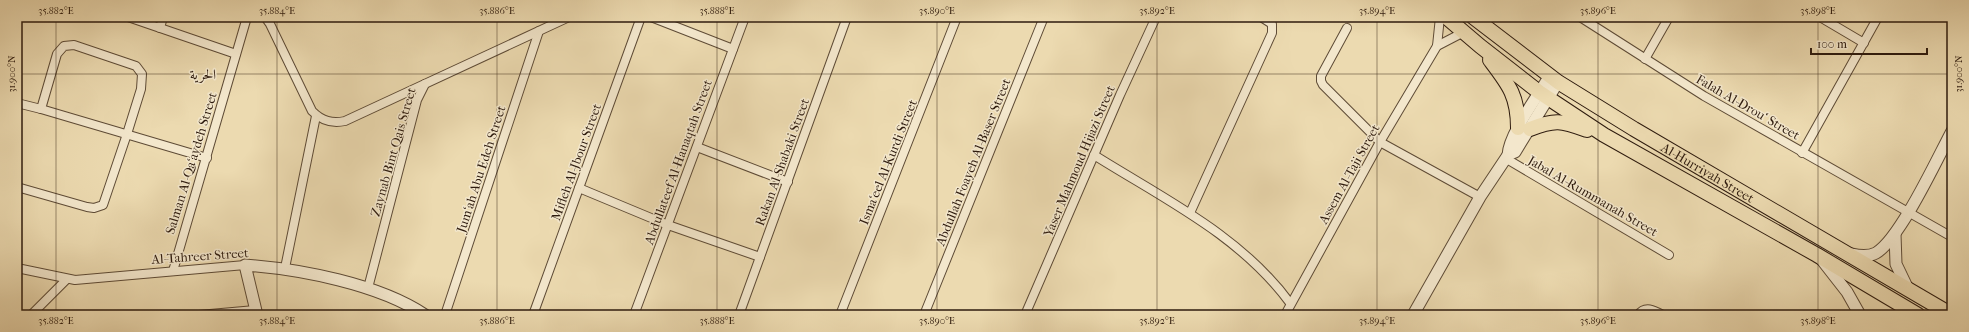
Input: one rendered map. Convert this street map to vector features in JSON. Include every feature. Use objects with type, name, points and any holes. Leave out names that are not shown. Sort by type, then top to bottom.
[{"type":"highway","name":"Al-Hurriyah Street","points":[[1446,17],[1480,46],[1544,95],[1604,135],[1817,255],[1918,315]]},
{"type":"highway","name":"Al-Hurriyah Street","points":[[1473,17],[1554,80],[1634,129],[1952,315]]},
{"type":"highway","points":[[1480,46],[1506,81],[1515,100],[1524,129],[1552,121],[1562,121],[1604,135]]},
{"type":"street","points":[[128,17],[236,54]]},
{"type":"street","points":[[160,28],[163,17]]},
{"type":"street","name":"Salman Al-Qa‘aydeh Street","points":[[173,271],[247,17]]},
{"type":"street","points":[[265,17],[270,24],[309,106],[316,116],[333,122],[345,121],[425,84]]},
{"type":"street","name":"Zaynab Bint Qais Street","points":[[368,288],[417,100],[425,84],[569,17]]},
{"type":"street","name":"Mifleh Al-Jbour Street","points":[[533,315],[641,17]]},
{"type":"street","points":[[650,17],[733,49]]},
{"type":"street","name":"Abdullateef Al-Hanaqtah Street","points":[[634,315],[745,17]]},
{"type":"street","name":"Rakan Al-Shabaki Street","points":[[739,315],[848,17]]},
{"type":"street","name":"Isma‘eel Al-Kurdi Street","points":[[840,315],[957,17]]},
{"type":"street","name":"Abdullah Foayeh Al-Baser Street","points":[[924,315],[1044,17]]},
{"type":"street","name":"Yaser Mahmoud Hijazi Street","points":[[1026,315],[1094,155],[1156,17]]},
{"type":"street","points":[[1190,213],[1272,33],[1272,24],[1261,17]]},
{"type":"street","name":"Assem Al-Taji Street","points":[[1285,315],[1290,302],[1380,142],[1437,46],[1440,17]]},
{"type":"street","name":"Falah Al-Drou‘ Street","points":[[1580,17],[1704,96],[1952,237]]},
{"type":"street","points":[[1645,59],[1670,17]]},
{"type":"street","points":[[1820,17],[1864,43]]},
{"type":"street","points":[[1802,153],[1878,17]]},
{"type":"street","points":[[1347,28],[1321,76],[1321,81],[1380,142],[1480,197]]},
{"type":"street","name":"Jum‘ah Abu Edeh Street","points":[[445,315],[539,31]]},
{"type":"street","points":[[1437,46],[1464,32]]},
{"type":"street","points":[[17,186],[87,207],[99,207],[105,202],[141,89],[142,74],[136,66],[74,45],[64,46],[58,54],[41,109]]},
{"type":"street","points":[[1412,315],[1480,197],[1506,156],[1508,147],[1524,129],[1554,80]]},
{"type":"street","points":[[17,103],[206,158]]},
{"type":"street","points":[[285,268],[316,116]]},
{"type":"street","points":[[1849,254],[1863,257],[1875,254],[1896,234],[1952,131]]},
{"type":"street","points":[[697,147],[788,182]]},
{"type":"street","points":[[1094,155],[1190,213],[1252,259],[1274,280],[1290,302]]},
{"type":"street","name":"Jabal Al-Rummanah Street","points":[[1506,156],[1669,254]]},
{"type":"street","points":[[579,188],[668,225],[760,257]]},
{"type":"street","points":[[1896,234],[1896,264],[1908,289]]},
{"type":"street","points":[[1817,255],[1847,292],[1860,315]]},
{"type":"street","points":[[199,315],[256,312],[245,265]]},
{"type":"street","name":"Al-Tahreer Street","points":[[17,268],[66,280],[88,280],[245,265],[285,268],[368,288],[406,303],[425,315]]},
{"type":"street","points":[[31,315],[66,280]]},
{"type":"street","points":[[1638,315],[1641,311],[1648,309],[1663,315]]},
{"type":"district","name":"الحرية","points":[[203,74]]}]
